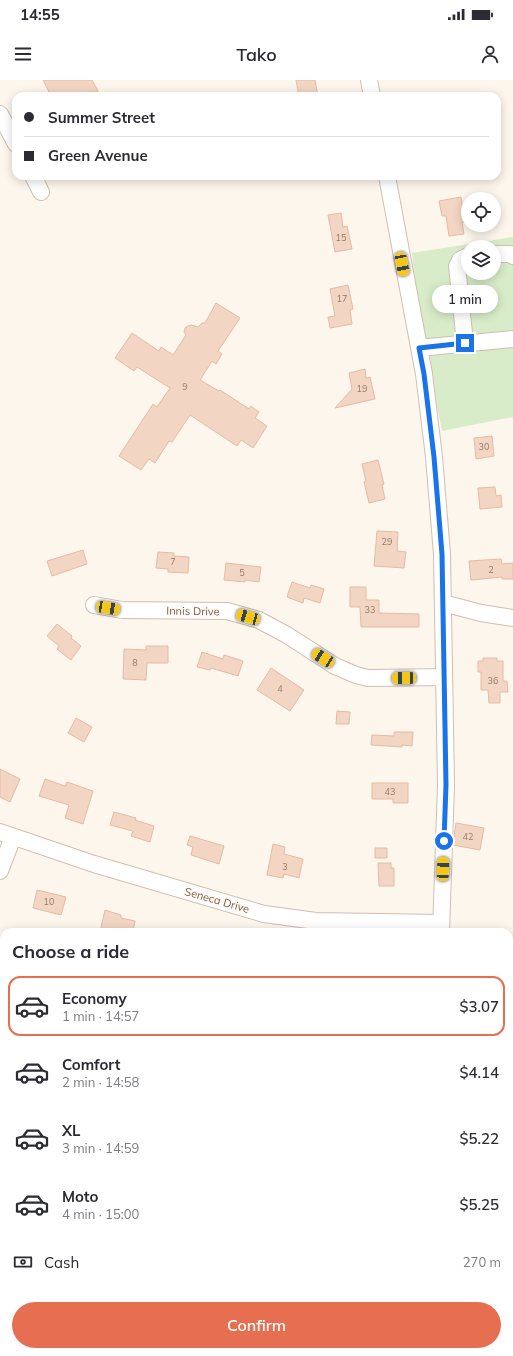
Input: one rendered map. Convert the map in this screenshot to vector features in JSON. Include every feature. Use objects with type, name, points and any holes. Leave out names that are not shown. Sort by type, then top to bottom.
[{"type":"street","points":[[369,80],[371,92]]},
{"type":"street","points":[[0,114],[12,136]]},
{"type":"street","points":[[35,180],[41,192]]},
{"type":"street","points":[[387,180],[424,374],[434,457],[442,554],[446,785],[441,927]]},
{"type":"street","points":[[501,254],[510,254],[513,256]]},
{"type":"street","points":[[463,280],[465,343]]},
{"type":"street","points":[[419,348],[513,339]]},
{"type":"street","points":[[443,603],[482,613],[513,618]]},
{"type":"street","name":"Innis Drive","points":[[94,605],[122,610],[227,611],[259,620],[287,635],[335,666],[356,676],[368,678],[444,677]]},
{"type":"street","points":[[0,870],[6,835]]},
{"type":"street","name":"Seneca Drive","points":[[6,835],[94,864],[264,914],[316,921],[441,927]]},
{"type":"green space","points":[[513,237],[513,417],[442,431],[417,301],[412,253],[461,245],[461,280],[501,280],[501,240],[494,240]]},
{"type":"building","points":[[43,80],[92,80],[98,91],[96,92],[49,92]]},
{"type":"building","points":[[296,80],[315,80],[317,92],[298,92]]},
{"type":"building","points":[[461,197],[461,232],[464,232],[464,234],[449,236],[446,216],[442,216],[439,201]]},
{"type":"building","points":[[341,213],[343,227],[347,226],[352,249],[335,252],[328,215]]},
{"type":"building","points":[[348,285],[353,309],[350,310],[352,324],[330,328],[328,317],[335,316],[330,289]]},
{"type":"building","points":[[216,303],[240,318],[218,351],[222,354],[216,364],[212,361],[200,380],[219,391],[220,390],[249,409],[251,406],[259,412],[255,418],[267,426],[253,448],[241,440],[237,446],[190,415],[172,442],[169,441],[155,463],[149,459],[141,470],[119,456],[153,404],[157,407],[170,388],[137,367],[134,371],[115,358],[132,333],[159,351],[161,347],[173,355],[186,335],[184,332],[185,328],[191,325],[198,327],[202,323],[205,323]]},
{"type":"building","points":[[365,369],[366,378],[370,377],[375,399],[335,408],[352,389],[349,373]]},
{"type":"building","points":[[492,436],[494,456],[476,459],[474,438]]},
{"type":"building","points":[[378,460],[384,484],[382,485],[385,499],[369,503],[364,482],[366,481],[362,464]]},
{"type":"building","points":[[495,487],[496,496],[501,495],[502,507],[480,509],[478,488]]},
{"type":"building","points":[[377,531],[398,532],[397,551],[406,552],[404,568],[374,566]]},
{"type":"building","points":[[83,550],[87,564],[52,576],[47,561]]},
{"type":"building","points":[[158,552],[174,553],[174,556],[189,557],[188,573],[168,572],[168,569],[156,568]]},
{"type":"building","points":[[501,559],[502,564],[513,563],[513,579],[502,579],[502,577],[471,580],[469,561]]},
{"type":"building","points":[[226,563],[261,567],[259,582],[224,580]]},
{"type":"building","points":[[292,582],[310,588],[311,585],[324,589],[320,603],[304,598],[303,603],[287,597]]},
{"type":"building","points":[[350,587],[366,587],[366,600],[379,600],[379,613],[419,614],[419,627],[361,627],[360,607],[350,607]]},
{"type":"building","points":[[57,624],[72,636],[71,638],[81,646],[71,660],[57,649],[59,646],[47,636]]},
{"type":"building","points":[[146,646],[168,646],[168,663],[147,663],[146,680],[123,679],[124,649],[146,650]]},
{"type":"building","points":[[202,652],[223,659],[224,655],[243,661],[238,676],[211,668],[210,670],[197,667]]},
{"type":"building","points":[[483,658],[497,658],[497,661],[503,661],[503,681],[507,681],[508,692],[500,692],[500,703],[489,703],[488,690],[481,690],[481,672],[478,672],[478,661],[483,661]]},
{"type":"building","points":[[271,668],[304,690],[290,711],[257,690]]},
{"type":"building","points":[[337,711],[350,712],[349,724],[336,724]]},
{"type":"building","points":[[76,718],[92,727],[84,742],[68,733]]},
{"type":"building","points":[[394,732],[413,732],[412,746],[402,745],[402,747],[371,745],[372,735],[394,736]]},
{"type":"building","points":[[0,769],[20,779],[10,802],[0,797]]},
{"type":"building","points":[[45,779],[65,786],[67,782],[93,791],[83,824],[65,818],[69,805],[39,796]]},
{"type":"building","points":[[372,783],[408,783],[408,803],[393,803],[393,799],[372,799]]},
{"type":"building","points":[[114,812],[136,818],[135,820],[154,826],[150,842],[131,836],[133,831],[110,825]]},
{"type":"building","points":[[456,823],[484,828],[480,850],[453,845]]},
{"type":"building","points":[[190,836],[224,846],[219,864],[191,855],[193,847],[187,845]]},
{"type":"building","points":[[273,844],[285,847],[284,854],[303,859],[299,878],[284,874],[283,878],[267,875]]},
{"type":"building","points":[[375,848],[387,848],[387,858],[375,858]]},
{"type":"building","points":[[378,863],[391,863],[391,868],[394,868],[394,886],[379,886]]},
{"type":"building","points":[[37,890],[66,897],[61,915],[33,908]]},
{"type":"building","points":[[105,910],[121,915],[121,918],[135,921],[134,928],[101,928]]},
{"type":"route","points":[[444,841],[446,785],[442,554],[434,457],[424,374],[419,348],[465,343]]}]
